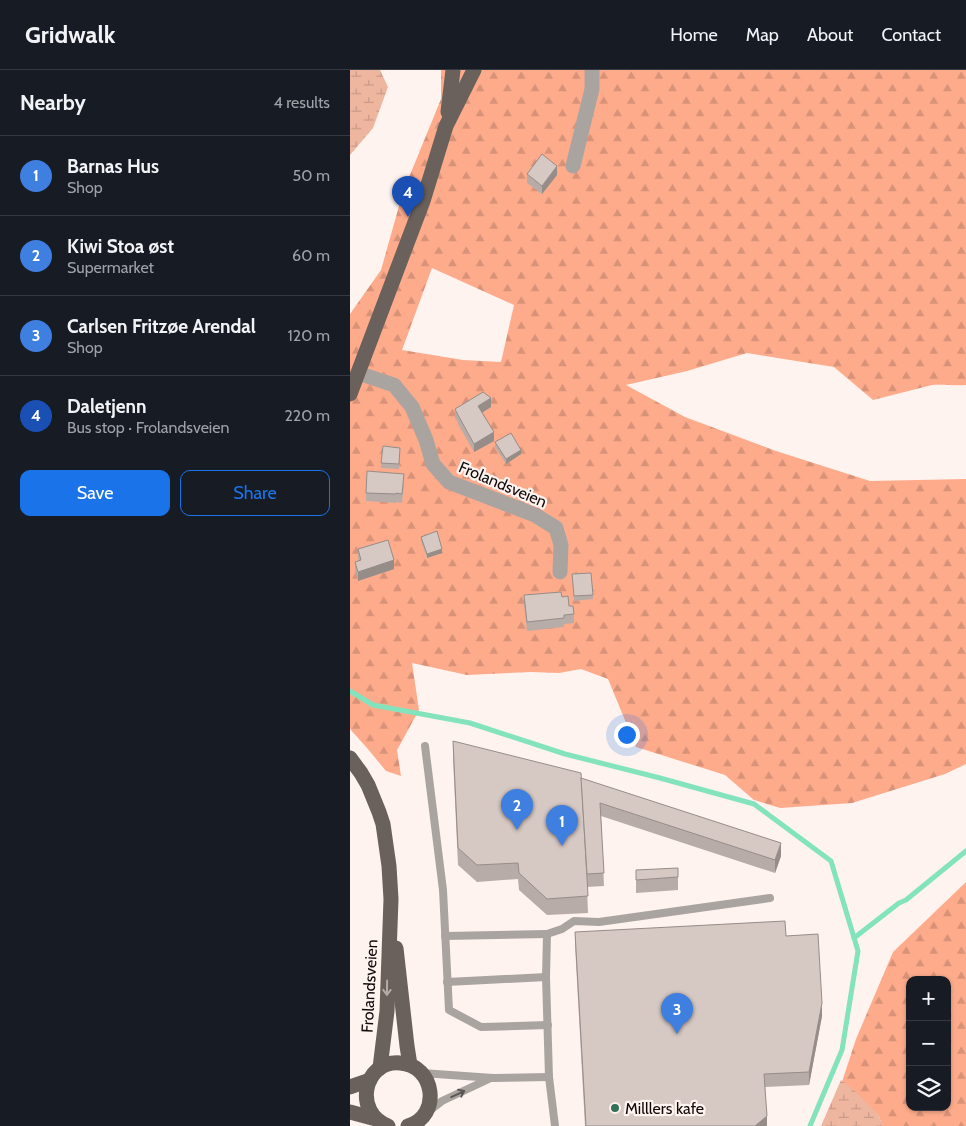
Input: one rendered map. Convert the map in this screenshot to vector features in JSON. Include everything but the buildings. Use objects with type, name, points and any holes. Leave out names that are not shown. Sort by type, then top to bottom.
[{"type":"main road","points":[[446,126],[453,70]]},
{"type":"main road","points":[[350,394],[423,201],[446,126],[474,70]]},
{"type":"main road","name":"Frolandsveien","points":[[350,758],[368,785],[380,812],[389,866],[390,905],[387,1011],[375,1074],[366,1090],[369,1110],[383,1124]]},
{"type":"main road","name":"Frolandsveien","points":[[390,905],[407,1046],[416,1069],[428,1082],[431,1093],[430,1104],[418,1121]]},
{"type":"main road","points":[[350,1088],[390,1064],[400,1063],[416,1069]]},
{"type":"main road","points":[[354,1113],[383,1124]]},
{"type":"street","points":[[573,166],[592,89],[592,70]]},
{"type":"street","name":"Frolandsveien","points":[[358,373],[394,386],[412,407],[426,440],[433,464],[449,482],[535,515],[556,528],[561,545],[560,572]]},
{"type":"lane","points":[[425,746],[443,890],[449,1010],[481,1027],[548,1025]]},
{"type":"lane","points":[[445,936],[546,934],[562,929],[574,921],[599,922],[770,898]]},
{"type":"lane","points":[[546,934],[549,1077],[555,1126]]},
{"type":"lane","points":[[447,982],[546,977]]},
{"type":"lane","points":[[416,1069],[441,1075],[493,1078],[549,1077]]},
{"type":"lane","points":[[418,1121],[442,1101],[493,1078]]},
{"type":"green space","points":[[350,70],[380,70],[388,87],[373,128],[350,155]]},
{"type":"green space","points":[[441,70],[966,70],[966,385],[932,385],[873,400],[834,367],[747,353],[687,371],[626,385],[685,417],[776,451],[870,481],[966,479],[966,764],[945,774],[852,803],[780,808],[754,800],[725,775],[636,747],[608,679],[581,669],[559,673],[531,672],[467,675],[412,663],[419,710],[397,750],[401,776],[386,771],[350,729],[350,314],[381,270],[403,192],[441,99]],"holes":[[[432,268],[514,305],[501,362],[463,360],[402,350]]]},
{"type":"green space","points":[[966,882],[966,1126],[882,1126],[879,1116],[842,1082],[856,1039],[893,952]]},
{"type":"green space","points":[[841,1080],[855,1091],[879,1116],[882,1126],[821,1126]]},
{"type":"waterway","points":[[350,691],[373,705],[470,723],[565,754],[754,804],[831,861],[858,951],[842,1050],[810,1126]]},
{"type":"waterway","points":[[854,938],[899,903],[906,900],[966,851]]},
{"type":"place","name":"Daletjenn","points":[[408,217]]},
{"type":"place","name":"Kiwi Stoa øst","points":[[517,830]]},
{"type":"place","name":"Barnas Hus","points":[[562,846]]},
{"type":"place","name":"Carlsen Fritzøe Arendal","points":[[677,1034]]},
{"type":"place","name":"Milllers kafe","points":[[615,1108]]}]
